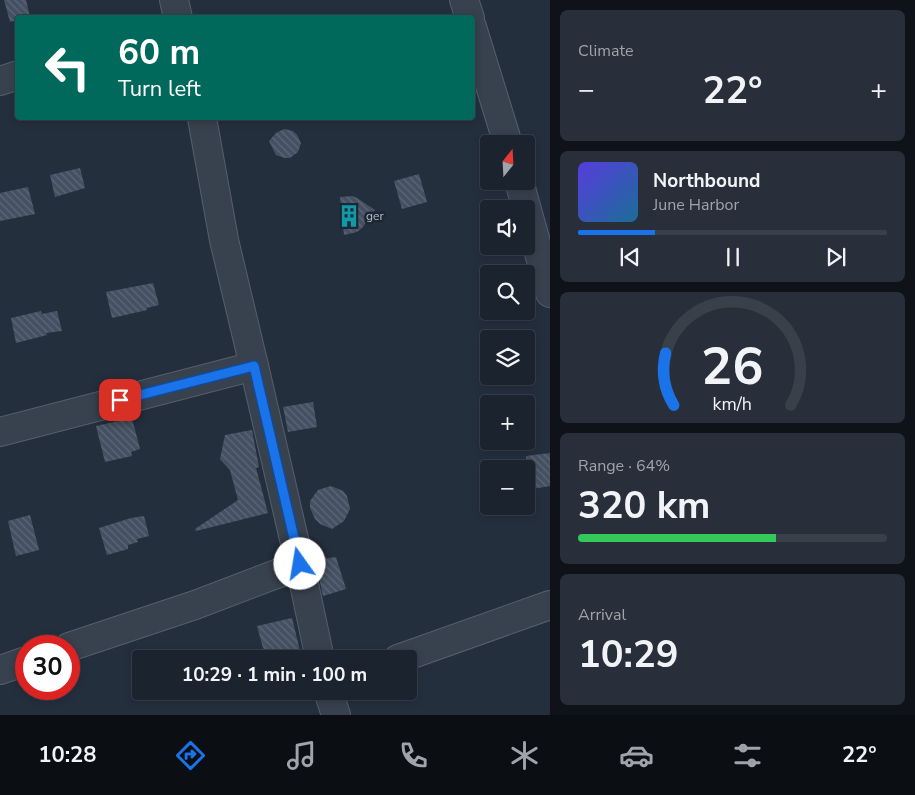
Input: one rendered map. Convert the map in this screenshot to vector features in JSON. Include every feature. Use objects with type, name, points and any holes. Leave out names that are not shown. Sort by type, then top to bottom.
[{"type":"street","points":[[174,0],[177,15]]},
{"type":"street","points":[[464,0],[469,15]]},
{"type":"street","points":[[475,37],[505,135]]},
{"type":"street","points":[[0,81],[15,76]]},
{"type":"street","points":[[202,120],[224,240],[300,564],[318,650]]},
{"type":"street","points":[[521,190],[550,293]]},
{"type":"street","points":[[0,432],[82,409],[254,366]]},
{"type":"street","points":[[80,643],[195,605],[300,564]]},
{"type":"street","points":[[417,652],[550,606]]},
{"type":"street","points":[[0,670],[15,665]]},
{"type":"street","points":[[331,700],[336,715]]},
{"type":"building","points":[[4,0],[26,0],[30,15],[15,15],[15,21],[10,22]]},
{"type":"building","points":[[284,129],[293,131],[301,143],[298,152],[290,158],[276,155],[269,141],[276,133]]},
{"type":"building","points":[[80,168],[85,188],[55,197],[50,175]]},
{"type":"building","points":[[419,174],[427,202],[402,209],[394,181]]},
{"type":"building","points":[[28,187],[35,214],[0,221],[0,193]]},
{"type":"building","name":"ger","points":[[352,196],[375,210],[362,228],[357,232],[344,235],[340,197]]},
{"type":"building","points":[[153,283],[159,305],[147,308],[147,310],[112,318],[106,292]]},
{"type":"building","points":[[41,311],[42,314],[57,311],[62,331],[46,333],[47,335],[16,343],[11,318]]},
{"type":"building","points":[[313,402],[317,427],[288,432],[283,407]]},
{"type":"building","points":[[132,418],[140,449],[131,452],[132,456],[105,462],[96,426]]},
{"type":"building","points":[[252,430],[259,467],[256,468],[268,513],[196,531],[195,529],[238,500],[230,470],[220,459],[225,435]]},
{"type":"building","points":[[550,453],[550,486],[535,488],[535,460],[526,460],[526,456]]},
{"type":"building","points":[[331,486],[343,491],[347,496],[350,509],[344,521],[332,529],[320,524],[315,519],[310,508],[310,501],[318,490]]},
{"type":"building","points":[[30,515],[39,550],[16,556],[8,521]]},
{"type":"building","points":[[144,516],[149,536],[137,539],[138,542],[128,545],[128,549],[107,555],[99,528]]},
{"type":"building","points":[[336,557],[346,589],[323,596],[315,560]]},
{"type":"building","points":[[292,618],[300,650],[265,650],[263,648],[257,626]]},
{"type":"place","name":"ger","points":[[349,216]]},
{"type":"route","points":[[120,400],[254,366],[300,564]]}]
